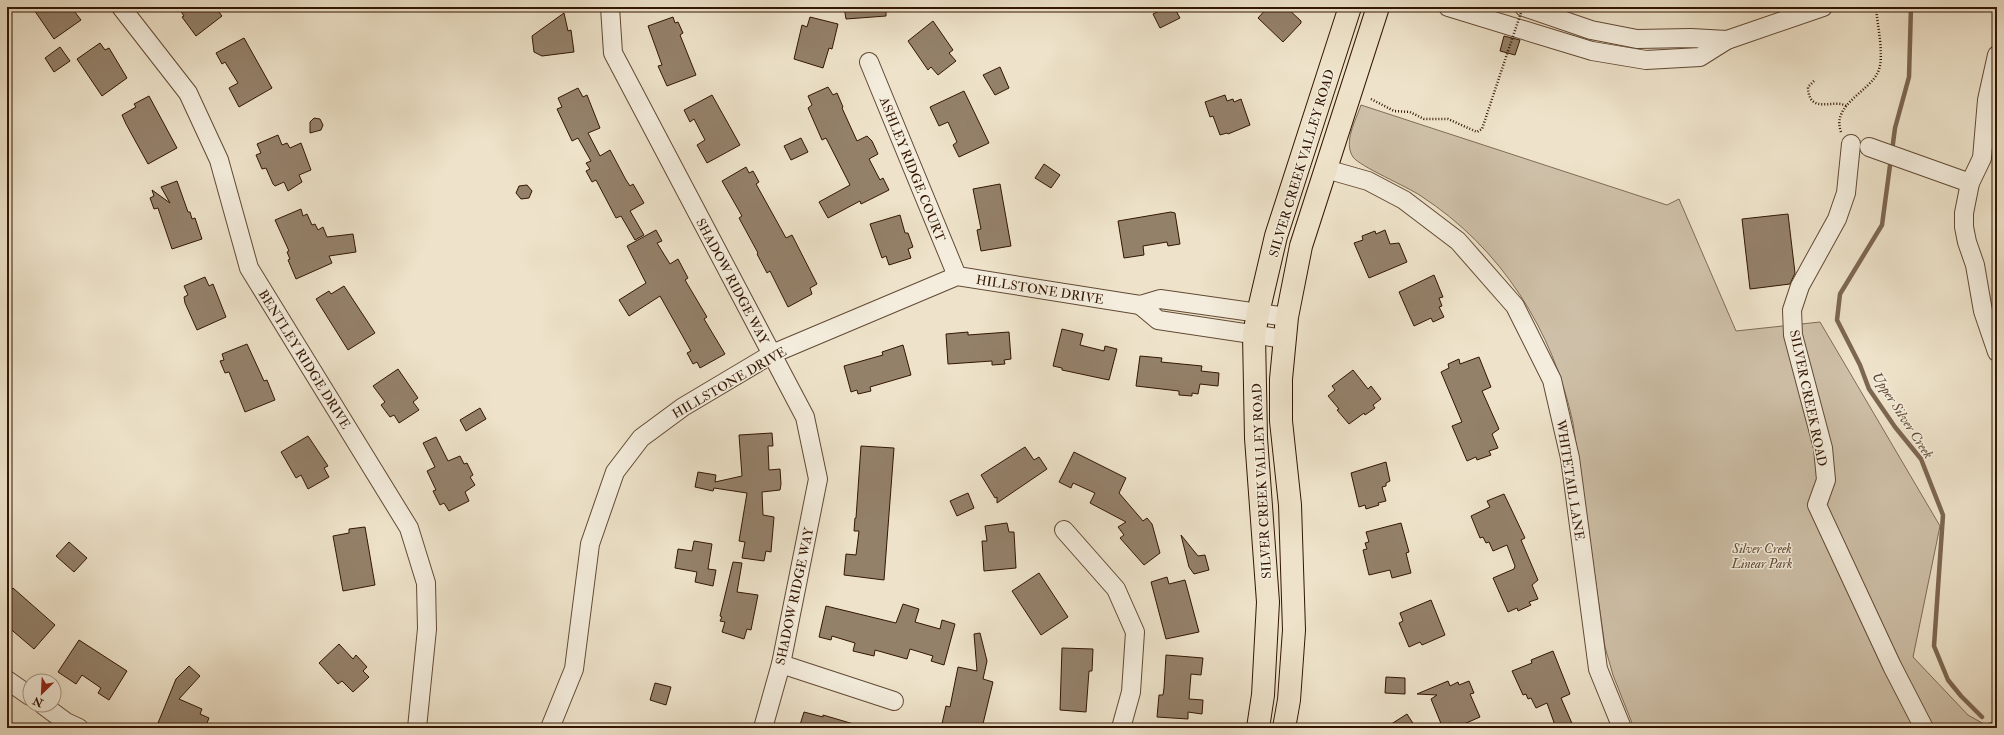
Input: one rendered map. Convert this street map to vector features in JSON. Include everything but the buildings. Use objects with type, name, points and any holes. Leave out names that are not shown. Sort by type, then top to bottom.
[{"type":"main road","name":"SILVER CREEK VALLEY ROAD","points":[[1258,728],[1263,695],[1268,602],[1256,438],[1254,335],[1276,236],[1350,7]]},
{"type":"main road","name":"SILVER CREEK VALLEY ROAD","points":[[1284,728],[1289,700],[1294,630],[1290,505],[1282,421],[1281,379],[1284,339],[1301,246],[1378,7]]},
{"type":"street","name":"BENTLEY RIDGE DRIVE","points":[[121,7],[188,93],[219,160],[249,268],[409,528],[426,583],[428,629],[417,728]]},
{"type":"street","name":"SHADOW RIDGE WAY","points":[[610,7],[612,53],[805,417],[818,479],[781,664],[763,728]]},
{"type":"street","points":[[1448,7],[1592,51],[1646,60],[1700,57],[1727,40],[1823,7]]},
{"type":"street","points":[[1524,7],[1591,30],[1636,39],[1692,38],[1727,40]]},
{"type":"street","points":[[1997,55],[1990,78],[1993,90],[1987,100],[1982,158],[1970,182],[1964,213],[1964,227],[1967,242],[1975,265],[1983,311],[1997,352]]},
{"type":"street","name":"ASHLEY RIDGE COURT","points":[[869,62],[957,276]]},
{"type":"street","name":"SILVER CREEK ROAD","points":[[1851,144],[1850,167],[1846,193],[1837,219],[1800,286],[1792,310],[1793,335],[1823,448],[1826,480],[1817,505],[1892,666],[1924,728]]},
{"type":"street","points":[[1869,147],[1970,182]]},
{"type":"street","name":"WHITETAIL LANE","points":[[1326,169],[1348,174],[1368,181],[1404,200],[1458,241],[1515,306],[1552,380],[1570,458],[1598,669],[1622,728]]},
{"type":"street","name":"HILLSTONE DRIVE","points":[[550,728],[574,669],[590,544],[615,472],[641,438],[683,407],[772,354],[957,276],[1140,305],[1160,299],[1287,317]]},
{"type":"street","points":[[1140,305],[1158,320],[1284,339]]},
{"type":"street","points":[[1064,530],[1116,589],[1134,632],[1131,692],[1121,728]]},
{"type":"street","points":[[781,664],[894,701]]},
{"type":"street","points":[[7,680],[22,690]]},
{"type":"street","points":[[54,713],[66,722],[79,728]]},
{"type":"path","points":[[1371,99],[1394,111],[1410,112],[1424,119],[1448,119],[1477,132],[1482,129],[1524,7]]},
{"type":"path","points":[[1851,144],[1842,137],[1839,126],[1841,114],[1846,106],[1875,79],[1879,70],[1881,56],[1876,7]]},
{"type":"path","points":[[1814,81],[1808,87],[1808,93],[1813,101],[1826,106],[1839,103],[1846,106]]},
{"type":"green space","name":"Silver Creek Linear Park","points":[[1361,105],[1667,205],[1679,199],[1736,331],[1820,322],[1940,526],[1913,657],[1968,715],[1991,728],[1634,728],[1613,675],[1605,647],[1573,423],[1564,389],[1552,356],[1537,324],[1520,294],[1499,266],[1476,240],[1450,217],[1421,196],[1364,166],[1353,157],[1349,145],[1351,131]]},
{"type":"waterway","name":"Upper Silver Creek","points":[[1892,151],[1895,128],[1909,77],[1911,7]]},
{"type":"waterway","name":"Upper Silver Creek","points":[[1891,158],[1882,225],[1840,294],[1837,320],[1860,365],[1869,389],[1895,427],[1921,459],[1943,515],[1934,646],[1948,680],[1961,696],[1982,717]]},
{"type":"waterway","name":"Upper Silver Creek","points":[[1991,724],[1997,728]]}]
